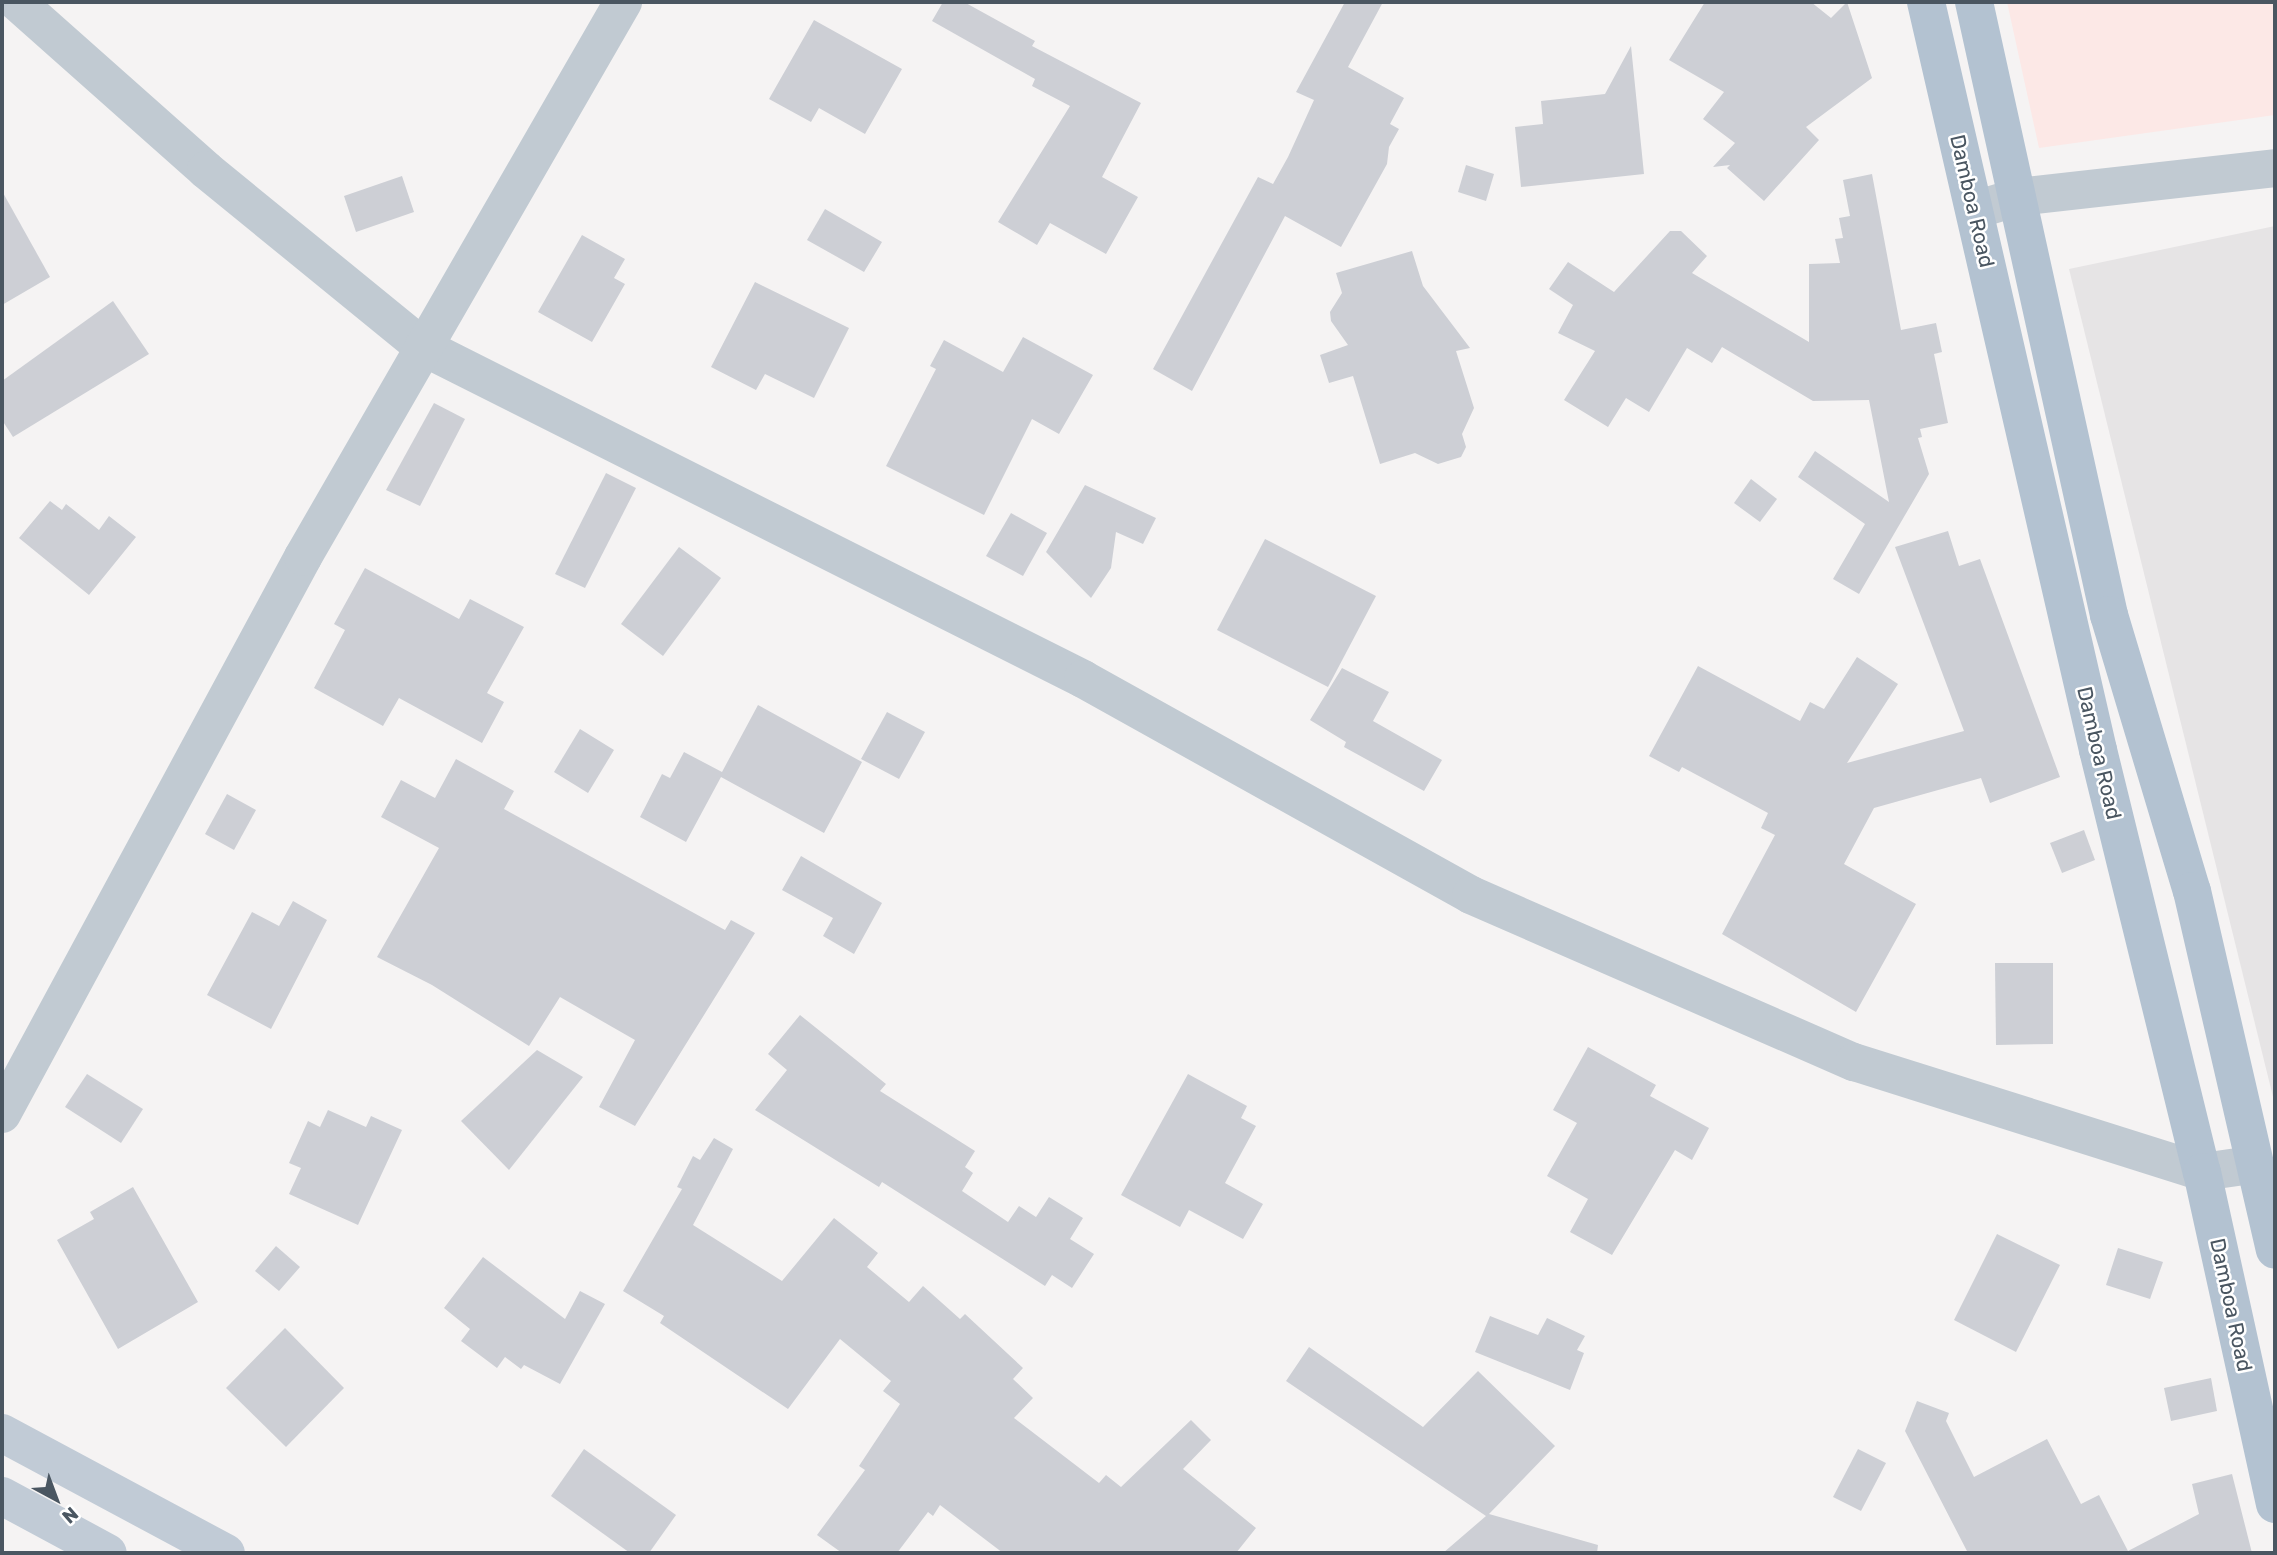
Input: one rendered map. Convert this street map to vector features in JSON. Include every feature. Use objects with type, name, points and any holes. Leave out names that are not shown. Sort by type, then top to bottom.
[{"type":"main road","name":"Damboa Road","points":[[1926,2],[2101,762],[2202,1172],[2275,1504]]},
{"type":"main road","points":[[1974,2],[2109,615],[2192,891],[2252,1165],[2275,1250]]},
{"type":"main road","points":[[2,1433],[226,1553]]},
{"type":"main road","points":[[2,1496],[108,1553]]},
{"type":"street","points":[[17,2],[206,170],[424,347],[1083,679],[1471,895],[1854,1062],[2202,1172],[2252,1165]]},
{"type":"street","points":[[2,1114],[303,557],[623,2]]},
{"type":"street","points":[[1975,210],[2018,197],[2275,168]]},
{"type":"shaded area","points":[[2007,2],[2275,2],[2275,115],[2039,148]]},
{"type":"shaded area","points":[[2275,226],[2275,1105],[2069,269]]},
{"type":"building","points":[[943,2],[964,2],[1035,41],[1032,46],[1141,103],[1102,177],[1138,197],[1106,254],[1050,223],[1037,245],[998,222],[1070,106],[1032,86],[1035,79],[932,21]]},
{"type":"building","points":[[1345,2],[1383,2],[1348,67],[1404,98],[1390,124],[1399,129],[1389,147],[1387,164],[1341,247],[1285,216],[1192,391],[1153,369],[1258,177],[1273,184],[1288,157],[1314,100],[1296,92]]},
{"type":"building","points":[[1705,2],[1811,2],[1831,18],[1847,2],[1872,78],[1806,127],[1819,140],[1764,201],[1727,168],[1730,165],[1713,167],[1735,143],[1703,119],[1724,92],[1669,60]]},
{"type":"building","points":[[814,20],[902,69],[865,134],[819,108],[811,122],[769,99]]},
{"type":"building","points":[[1631,46],[1644,174],[1521,187],[1515,127],[1543,124],[1541,101],[1605,94]]},
{"type":"building","points":[[1466,165],[1494,174],[1486,201],[1458,192]]},
{"type":"building","points":[[1872,174],[1901,330],[1936,323],[1942,352],[1934,354],[1948,423],[1920,429],[1922,437],[1918,438],[1929,474],[1859,594],[1833,579],[1865,524],[1798,477],[1815,451],[1889,502],[1869,400],[1813,401],[1722,347],[1712,363],[1687,348],[1649,412],[1626,398],[1608,427],[1564,400],[1595,351],[1558,333],[1573,305],[1549,289],[1568,262],[1614,292],[1670,231],[1681,231],[1707,256],[1692,273],[1809,342],[1809,264],[1840,263],[1835,239],[1843,238],[1839,218],[1850,216],[1843,180]]},
{"type":"building","points":[[402,176],[414,212],[356,232],[344,196]]},
{"type":"building","points":[[2,191],[50,277],[2,305]]},
{"type":"building","points":[[825,209],[882,242],[864,272],[807,240]]},
{"type":"building","points":[[582,235],[625,259],[614,278],[625,284],[592,342],[538,312]]},
{"type":"building","points":[[1412,251],[1423,286],[1470,348],[1456,351],[1474,408],[1462,434],[1466,447],[1461,457],[1438,464],[1415,453],[1380,464],[1353,376],[1329,383],[1320,355],[1348,345],[1331,321],[1330,312],[1342,293],[1336,273]]},
{"type":"building","points":[[755,282],[849,328],[814,398],[765,374],[756,390],[711,367]]},
{"type":"building","points":[[113,301],[149,354],[13,437],[2,420],[2,381]]},
{"type":"building","points":[[1023,337],[1093,375],[1059,434],[1032,419],[984,515],[886,466],[936,369],[930,366],[944,340],[1003,372]]},
{"type":"building","points":[[434,403],[465,419],[420,506],[386,490]]},
{"type":"building","points":[[606,473],[636,488],[585,588],[555,574]]},
{"type":"building","points":[[1751,479],[1777,499],[1760,522],[1734,503]]},
{"type":"building","points":[[1085,485],[1156,518],[1143,544],[1116,532],[1111,568],[1091,598],[1046,552]]},
{"type":"building","points":[[50,501],[62,510],[66,504],[99,530],[109,516],[136,537],[89,595],[19,538]]},
{"type":"building","points":[[1011,513],[1047,533],[1023,576],[986,556]]},
{"type":"building","points":[[1948,531],[1959,566],[1980,559],[2060,777],[1990,803],[1981,778],[1874,808],[1844,864],[1916,904],[1856,1012],[1722,934],[1775,835],[1761,828],[1768,813],[1682,767],[1679,772],[1649,756],[1698,666],[1800,721],[1810,702],[1824,709],[1857,657],[1898,684],[1847,763],[1964,731],[1895,547]]},
{"type":"building","points":[[1265,539],[1376,596],[1328,687],[1217,630]]},
{"type":"building","points":[[679,547],[721,578],[663,656],[621,624]]},
{"type":"building","points":[[365,568],[459,619],[470,599],[524,627],[487,693],[504,702],[482,743],[399,698],[383,726],[314,688],[345,630],[334,624]]},
{"type":"building","points":[[1342,668],[1389,692],[1373,721],[1442,760],[1424,791],[1344,747],[1346,742],[1310,720]]},
{"type":"building","points":[[758,705],[862,762],[824,833],[721,777],[686,842],[640,817],[662,774],[670,778],[684,752],[722,772]]},
{"type":"building","points":[[887,712],[925,732],[899,779],[861,759]]},
{"type":"building","points":[[580,729],[614,750],[588,793],[554,772]]},
{"type":"building","points":[[456,759],[514,791],[504,809],[725,930],[731,920],[755,933],[635,1126],[599,1107],[635,1040],[560,997],[529,1046],[432,985],[377,957],[439,848],[381,817],[401,780],[435,798]]},
{"type":"building","points":[[227,794],[256,810],[234,850],[205,834]]},
{"type":"building","points":[[2084,830],[2095,860],[2062,873],[2050,843]]},
{"type":"building","points":[[801,856],[882,903],[854,954],[823,936],[833,918],[782,890]]},
{"type":"building","points":[[293,901],[327,920],[271,1029],[207,995],[252,912],[279,926]]},
{"type":"building","points":[[1995,963],[2053,963],[2053,1044],[1996,1045]]},
{"type":"building","points":[[800,1015],[886,1084],[880,1091],[975,1151],[965,1167],[973,1173],[962,1191],[1008,1222],[1019,1206],[1036,1217],[1049,1197],[1083,1218],[1070,1239],[1094,1254],[1072,1288],[1052,1275],[1045,1286],[882,1182],[879,1187],[755,1110],[787,1070],[768,1054]]},
{"type":"building","points":[[1588,1047],[1656,1085],[1650,1096],[1709,1128],[1692,1160],[1675,1150],[1612,1255],[1570,1232],[1588,1199],[1547,1176],[1577,1123],[1553,1110]]},
{"type":"building","points":[[537,1050],[583,1077],[509,1170],[461,1121]]},
{"type":"building","points":[[87,1074],[143,1109],[121,1143],[65,1107]]},
{"type":"building","points":[[1188,1074],[1247,1106],[1241,1118],[1256,1126],[1225,1183],[1263,1204],[1243,1239],[1189,1210],[1180,1227],[1121,1195]]},
{"type":"building","points":[[328,1110],[366,1127],[371,1116],[402,1130],[358,1225],[289,1194],[301,1168],[289,1163],[308,1121],[320,1127]]},
{"type":"building","points":[[714,1138],[733,1149],[693,1225],[782,1281],[834,1218],[878,1253],[867,1267],[909,1302],[923,1286],[960,1319],[965,1314],[1023,1368],[1013,1379],[1033,1398],[1014,1418],[1099,1483],[1106,1475],[1121,1487],[1191,1420],[1211,1440],[1183,1469],[1256,1528],[1236,1553],[1003,1553],[940,1505],[933,1516],[928,1512],[897,1553],[842,1553],[817,1535],[865,1470],[859,1466],[900,1404],[883,1391],[891,1381],[840,1339],[788,1409],[660,1323],[664,1316],[623,1291],[682,1189],[677,1187],[693,1156],[700,1160]]},
{"type":"building","points":[[133,1187],[198,1302],[118,1349],[57,1240],[94,1219],[90,1212]]},
{"type":"building","points":[[1997,1234],[2060,1265],[2016,1352],[1954,1320]]},
{"type":"building","points":[[276,1246],[300,1267],[279,1291],[255,1271]]},
{"type":"building","points":[[2118,1248],[2163,1262],[2150,1299],[2106,1285]]},
{"type":"building","points":[[483,1257],[565,1319],[580,1291],[605,1304],[560,1384],[524,1365],[521,1369],[505,1357],[497,1368],[461,1341],[470,1329],[444,1308]]},
{"type":"building","points":[[1490,1316],[1538,1335],[1547,1318],[1585,1336],[1577,1350],[1584,1353],[1570,1390],[1475,1352]]},
{"type":"building","points":[[285,1328],[344,1388],[286,1447],[226,1388]]},
{"type":"building","points":[[1309,1347],[1423,1427],[1478,1371],[1555,1446],[1489,1514],[1598,1545],[1597,1553],[1443,1553],[1486,1516],[1286,1381]]},
{"type":"building","points":[[2211,1378],[2217,1411],[2171,1421],[2164,1388]]},
{"type":"building","points":[[1917,1401],[1949,1413],[1946,1421],[1974,1477],[2047,1439],[2081,1504],[2099,1495],[2128,1551],[2199,1514],[2192,1484],[2232,1474],[2252,1553],[1968,1553],[1905,1431]]},
{"type":"building","points":[[584,1449],[676,1515],[649,1553],[630,1553],[551,1496]]},
{"type":"building","points":[[1858,1449],[1886,1463],[1861,1511],[1833,1497]]}]
